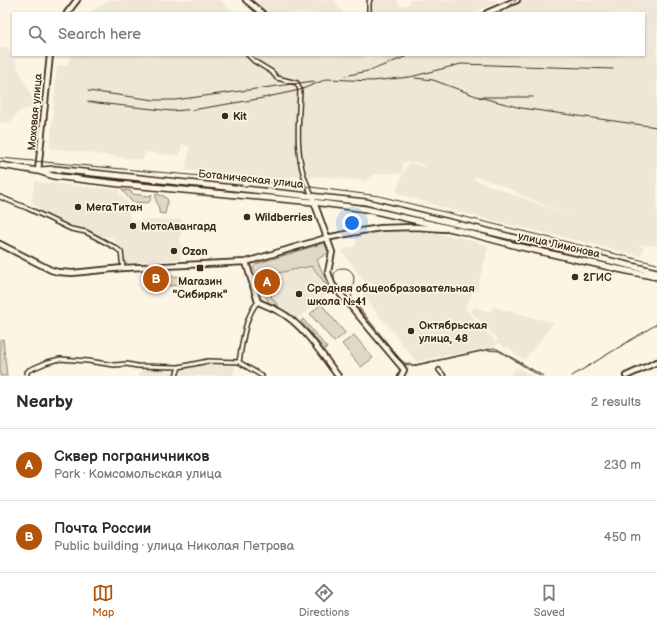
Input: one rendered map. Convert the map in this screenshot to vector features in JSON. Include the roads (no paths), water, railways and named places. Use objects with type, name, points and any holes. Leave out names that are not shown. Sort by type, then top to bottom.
[{"type":"main road","points":[[68,12],[77,0]]},
{"type":"main road","points":[[246,0],[261,12]]},
{"type":"main road","points":[[489,12],[517,0]]},
{"type":"main road","name":"Моховая улица","points":[[38,171],[50,56]]},
{"type":"main road","name":"Ботаническая улица","points":[[0,165],[38,171],[54,176],[313,202],[366,209],[457,230]]},
{"type":"main road","name":"Ботаническая улица","points":[[38,171],[55,169],[366,202],[458,224]]},
{"type":"main road","points":[[312,196],[332,254],[328,272],[332,284],[404,370],[401,376]]},
{"type":"main road","points":[[445,227],[446,221]]},
{"type":"main road","name":"улица Лимонова","points":[[458,224],[657,272]]},
{"type":"main road","points":[[0,244],[38,265],[55,272],[72,273],[123,268],[246,262],[326,238],[381,228],[415,227],[457,230]]},
{"type":"main road","name":"улица Лимонова","points":[[457,230],[517,246],[657,277]]},
{"type":"main road","points":[[246,262],[258,302],[280,312],[295,323],[309,338],[338,376]]},
{"type":"main road","points":[[626,376],[657,362]]},
{"type":"street","points":[[369,12],[370,0]]},
{"type":"street","points":[[249,56],[254,61],[272,72],[277,78],[297,83],[300,90],[300,154],[303,175],[312,196]]},
{"type":"street","points":[[0,197],[72,229],[86,232],[116,248],[121,252],[123,268]]},
{"type":"street","points":[[239,362],[246,327],[252,309],[258,302]]},
{"type":"street","points":[[26,376],[29,370],[60,359],[114,365],[127,364],[138,366],[179,367],[208,361],[239,362],[262,376]]},
{"type":"street","points":[[176,376],[179,367]]},
{"type":"street","points":[[439,370],[444,376]]},
{"type":"tram line","points":[[0,158],[280,183],[379,196],[657,264]]},
{"type":"tram line","points":[[540,376],[499,351],[487,350],[413,366],[403,364],[352,301],[339,289],[334,279],[335,272],[341,268],[351,271],[354,277],[352,299],[400,359],[405,363],[414,365],[494,348],[543,376]]},
{"type":"tram line","points":[[572,376],[657,324]]},
{"type":"railway","points":[[501,12],[516,0]]},
{"type":"railway","points":[[345,76],[372,70],[407,56]]},
{"type":"railway","points":[[88,102],[172,111],[198,109],[300,90],[327,79],[372,81],[410,77],[461,64],[613,69]]},
{"type":"railway","points":[[415,78],[433,80],[479,97],[533,97]]},
{"type":"railway","points":[[88,91],[155,100],[175,100],[314,81]]},
{"type":"railway","points":[[479,97],[521,108],[657,127]]},
{"type":"place","name":"Kit","points":[[225,116]]},
{"type":"place","name":"МегаТитан","points":[[78,207]]},
{"type":"place","name":"Wildberries","points":[[247,217]]},
{"type":"place","name":"МотоАвангард","points":[[133,226]]},
{"type":"place","name":"Ozon","points":[[174,251]]},
{"type":"place","name":"Магазин \"Сибиряк\"","points":[[200,268]]},
{"type":"place","name":"2ГИС","points":[[575,277]]},
{"type":"place","name":"Почта России","points":[[156,279]]},
{"type":"place","name":"Сквер пограничников","points":[[267,282]]},
{"type":"place","name":"Средняя общеобразовательная школа №41","points":[[299,294]]},
{"type":"place","name":"Октябрьская улица, 48","points":[[411,331]]}]
